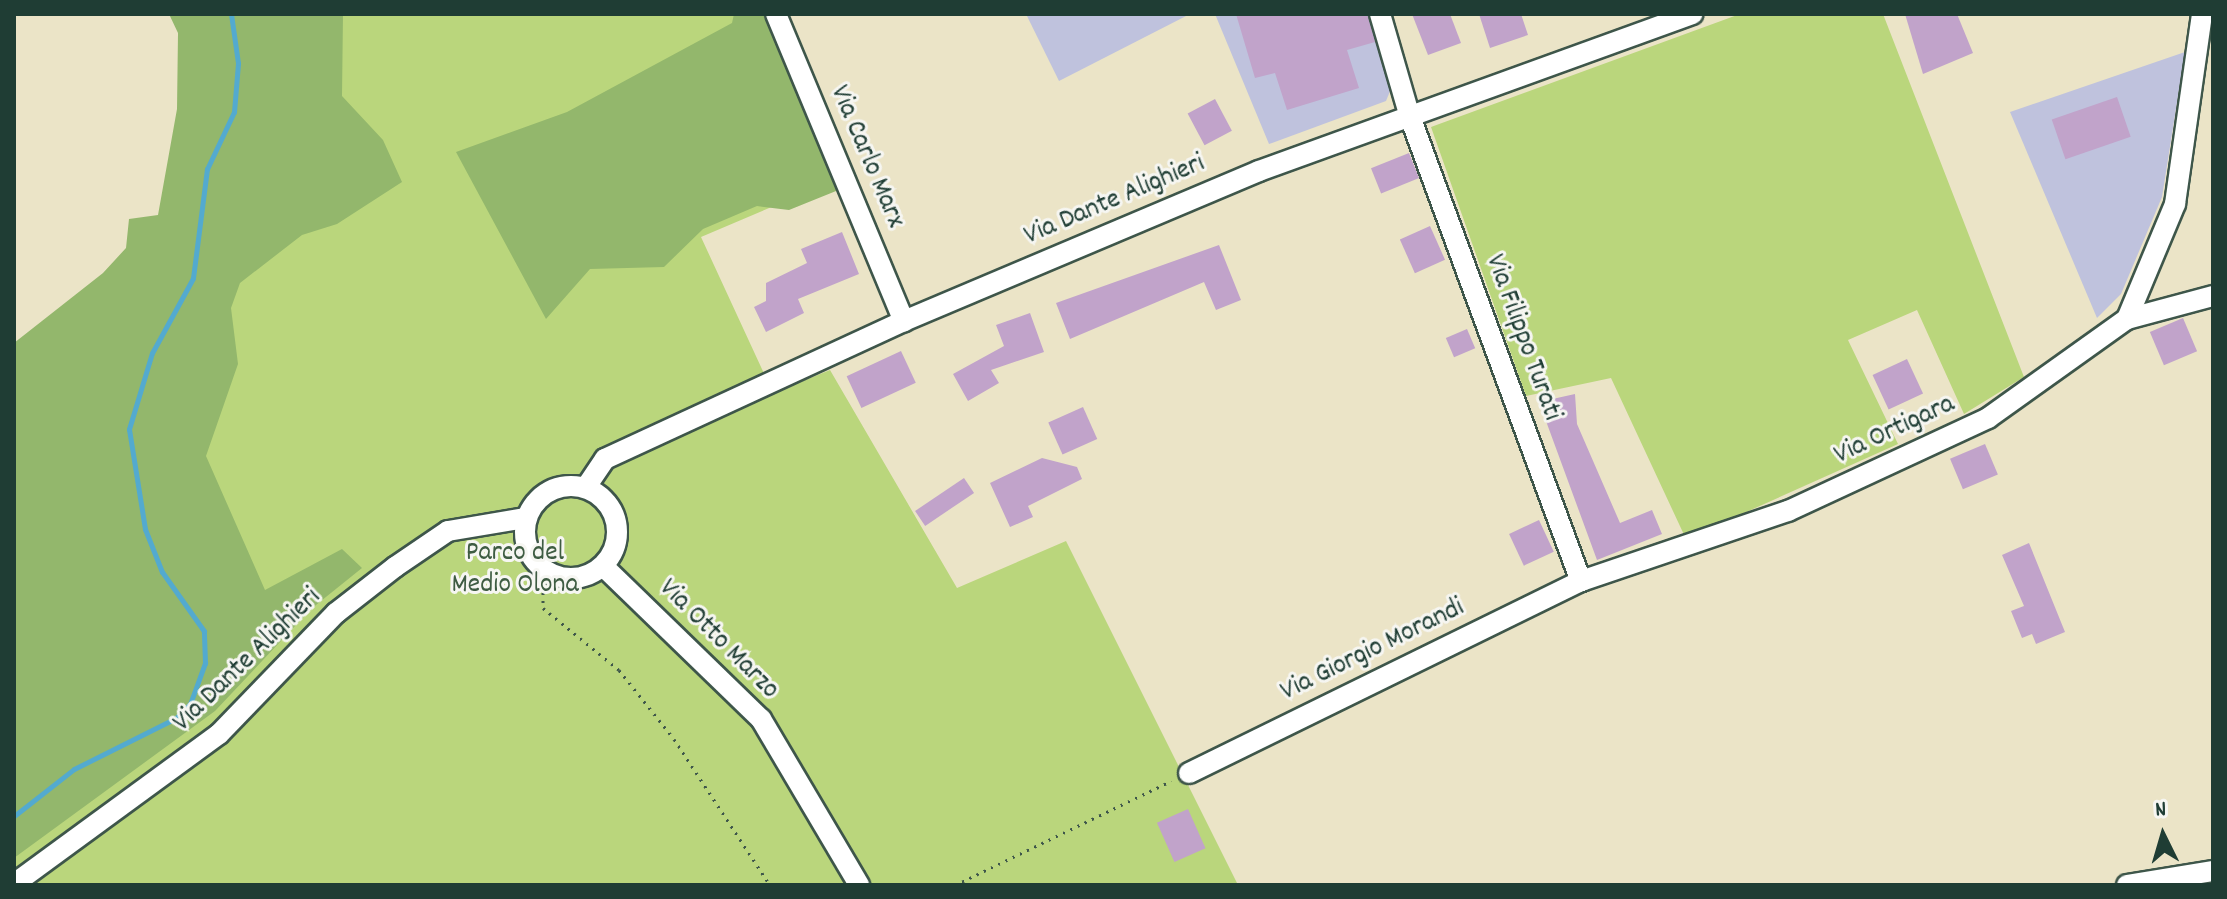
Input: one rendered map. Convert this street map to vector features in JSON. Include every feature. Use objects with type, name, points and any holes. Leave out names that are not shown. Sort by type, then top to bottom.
[{"type":"street","name":"Via Carlo Marx","points":[[776,14],[904,321]]},
{"type":"street","name":"Via Filippo Turati","points":[[1380,14],[1409,114],[1581,581]]},
{"type":"street","name":"Via Dante Alighieri","points":[[586,487],[615,454],[904,321],[1409,114],[1692,14]]},
{"type":"street","points":[[2127,319],[2175,204],[2202,14]]},
{"type":"street","name":"Via Ortigara","points":[[1581,581],[1788,511],[1988,418],[2127,319],[2213,296]]},
{"type":"street","points":[[561,486],[586,487],[606,500],[617,522],[616,546],[603,566],[584,577],[543,569],[524,537],[526,518],[540,497],[561,486]]},
{"type":"street","name":"Via Dante Alighieri","points":[[18,882],[219,734],[336,613],[395,567],[448,531],[526,518]]},
{"type":"street","name":"Via Otto Marzo","points":[[603,566],[761,719],[859,885]]},
{"type":"street","name":"Via Giorgio Morandi","points":[[1189,773],[1581,581]]},
{"type":"street","points":[[2127,885],[2213,871]]},
{"type":"path","points":[[543,569],[543,608],[619,670],[674,739],[770,885]]},
{"type":"path","points":[[955,885],[1189,773]]},
{"type":"shaded area","points":[[1026,14],[1190,14],[1059,81]]},
{"type":"shaded area","points":[[1215,14],[1370,14],[1393,84],[1386,101],[1269,144]]},
{"type":"shaded area","points":[[2185,52],[2162,197],[2121,294],[2097,318],[2010,112]]},
{"type":"green space","points":[[169,14],[343,14],[342,96],[383,140],[402,182],[337,224],[302,235],[240,283],[231,308],[238,364],[206,456],[265,590],[342,549],[362,568],[311,609],[215,711],[14,858],[14,343],[103,273],[126,248],[129,219],[158,215],[177,109],[178,33]]},
{"type":"green space","name":"Parco del Medio Olona","points":[[233,14],[761,14],[833,181],[701,237],[773,393],[830,370],[957,588],[1066,541],[1238,885],[27,885],[14,864],[14,817],[192,604]]},
{"type":"green space","points":[[734,14],[764,14],[841,189],[789,210],[757,206],[703,229],[664,267],[590,269],[546,319],[456,152],[567,112],[732,23]]},
{"type":"green space","points":[[1740,14],[1883,14],[2024,377],[1964,414],[1917,310],[1848,340],[1898,444],[1686,539],[1611,378],[1526,396],[1431,127]]},
{"type":"building","points":[[1236,14],[1367,14],[1375,42],[1347,50],[1359,88],[1287,110],[1275,73],[1255,78]]},
{"type":"building","points":[[1412,14],[1450,14],[1461,43],[1428,55]]},
{"type":"building","points":[[1479,14],[1521,14],[1528,35],[1490,48]]},
{"type":"building","points":[[1905,14],[1957,14],[1973,53],[1923,74]]},
{"type":"building","points":[[2117,97],[2131,137],[2065,159],[2052,119]]},
{"type":"building","points":[[1215,99],[1232,131],[1205,145],[1188,114]]},
{"type":"building","points":[[1409,153],[1419,178],[1381,193],[1371,168]]},
{"type":"building","points":[[1430,226],[1445,260],[1415,273],[1400,239]]},
{"type":"building","points":[[842,232],[859,274],[798,299],[804,313],[766,332],[754,307],[766,301],[766,283],[807,263],[801,249]]},
{"type":"building","points":[[1219,245],[1241,300],[1216,310],[1204,282],[1070,339],[1056,303]]},
{"type":"building","points":[[1030,313],[1044,352],[991,370],[999,383],[968,401],[953,374],[1004,346],[996,325]]},
{"type":"building","points":[[2183,318],[2197,351],[2164,365],[2150,332]]},
{"type":"building","points":[[1467,329],[1475,348],[1454,357],[1446,338]]},
{"type":"building","points":[[901,351],[916,383],[861,408],[847,376]]},
{"type":"building","points":[[1907,359],[1923,393],[1889,409],[1873,375]]},
{"type":"building","points":[[1575,394],[1577,424],[1620,523],[1652,510],[1662,534],[1597,560],[1539,402]]},
{"type":"building","points":[[1083,407],[1097,439],[1063,454],[1048,422]]},
{"type":"building","points":[[1985,444],[1998,474],[1963,489],[1950,459]]},
{"type":"building","points":[[1042,458],[1077,467],[1082,479],[1028,506],[1033,517],[1010,527],[990,483]]},
{"type":"building","points":[[964,478],[974,493],[925,526],[915,511]]},
{"type":"building","points":[[1539,520],[1554,552],[1524,566],[1509,534]]},
{"type":"building","points":[[2029,543],[2065,632],[2036,644],[2032,634],[2022,638],[2011,611],[2024,606],[2002,555]]},
{"type":"building","points":[[1188,809],[1205,848],[1174,862],[1157,823]]},
{"type":"waterway","points":[[14,816],[74,769],[176,718],[190,704],[205,663],[204,631],[162,572],[145,529],[129,429],[152,353],[193,278],[207,169],[234,112],[238,63],[231,14]]}]
